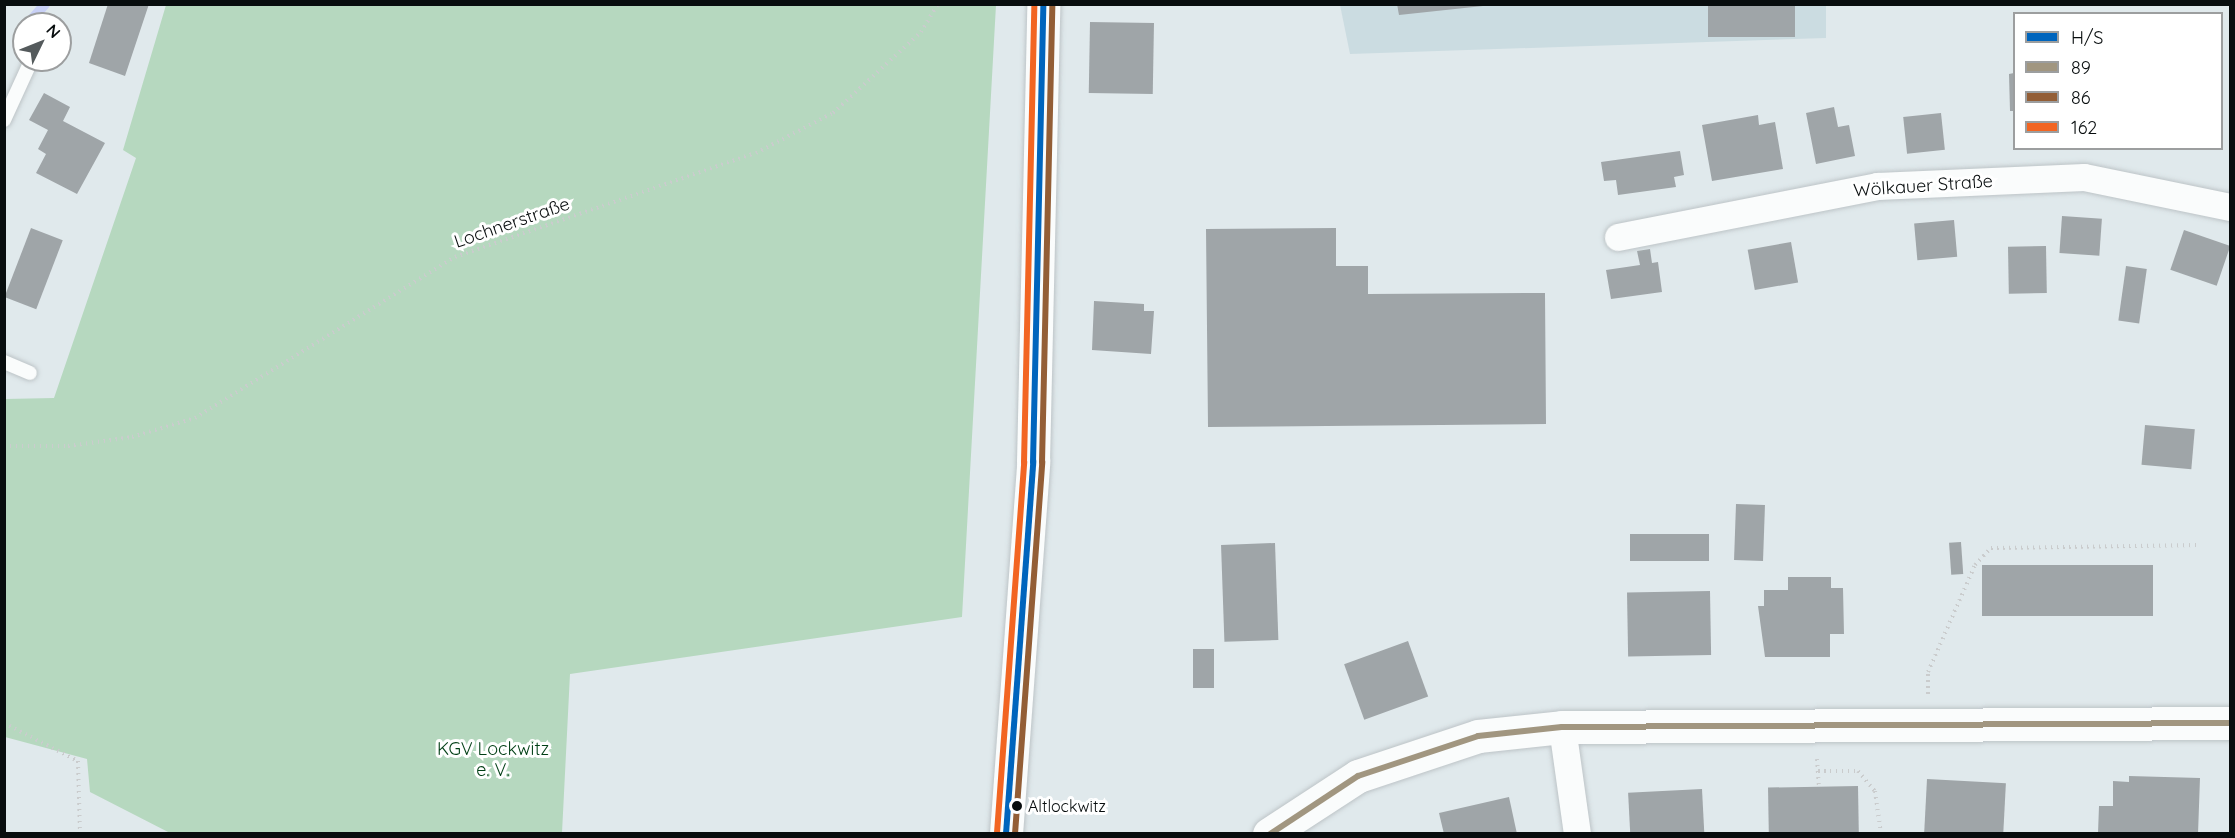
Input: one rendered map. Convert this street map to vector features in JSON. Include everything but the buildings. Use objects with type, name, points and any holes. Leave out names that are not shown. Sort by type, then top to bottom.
[{"type":"street","points":[[1006,834],[1033,462],[1043,4]]},
{"type":"street","name":"Wölkauer Straße","points":[[1618,237],[1888,186],[2084,177],[2230,207]]},
{"type":"street","points":[[1269,834],[1358,777],[1478,736],[1562,727],[2230,723]]},
{"type":"street","points":[[1562,727],[1577,834]]},
{"type":"lane","points":[[4,120],[26,72]]},
{"type":"lane","points":[[4,362],[30,373]]},
{"type":"path","name":"Lochnerstraße","points":[[4,446],[68,446],[132,437],[195,418],[455,257],[756,153],[833,113],[921,32],[938,4]]},
{"type":"path","points":[[1929,724],[1928,672],[1975,565],[1991,548],[2198,545]]},
{"type":"path","points":[[4,723],[78,761],[80,834]]},
{"type":"path","points":[[1819,787],[1818,774],[1858,771],[1875,791],[1881,834]]},
{"type":"shaded area","points":[[1340,5],[1826,5],[1826,38],[1350,54]]},
{"type":"green space","name":"KGV Lockwitz e. V.","points":[[166,5],[996,5],[962,617],[570,674],[562,833],[170,833],[90,792],[87,759],[5,737],[5,399],[54,398],[136,158],[123,150]]},
{"type":"waterway","points":[[38,12],[45,4]]},
{"type":"transit line","name":"162","points":[[997,833],[1024,462],[1034,4]]},
{"type":"transit line","name":"H/S","points":[[1006,834],[1033,462],[1043,4]]},
{"type":"transit line","name":"86","points":[[1015,834],[1042,462],[1052,4]]},
{"type":"transit line","name":"89","points":[[1270,834],[1358,776],[1478,736],[1562,727],[2230,723]]},
{"type":"place","name":"Altlockwitz","points":[[1017,806]]}]
